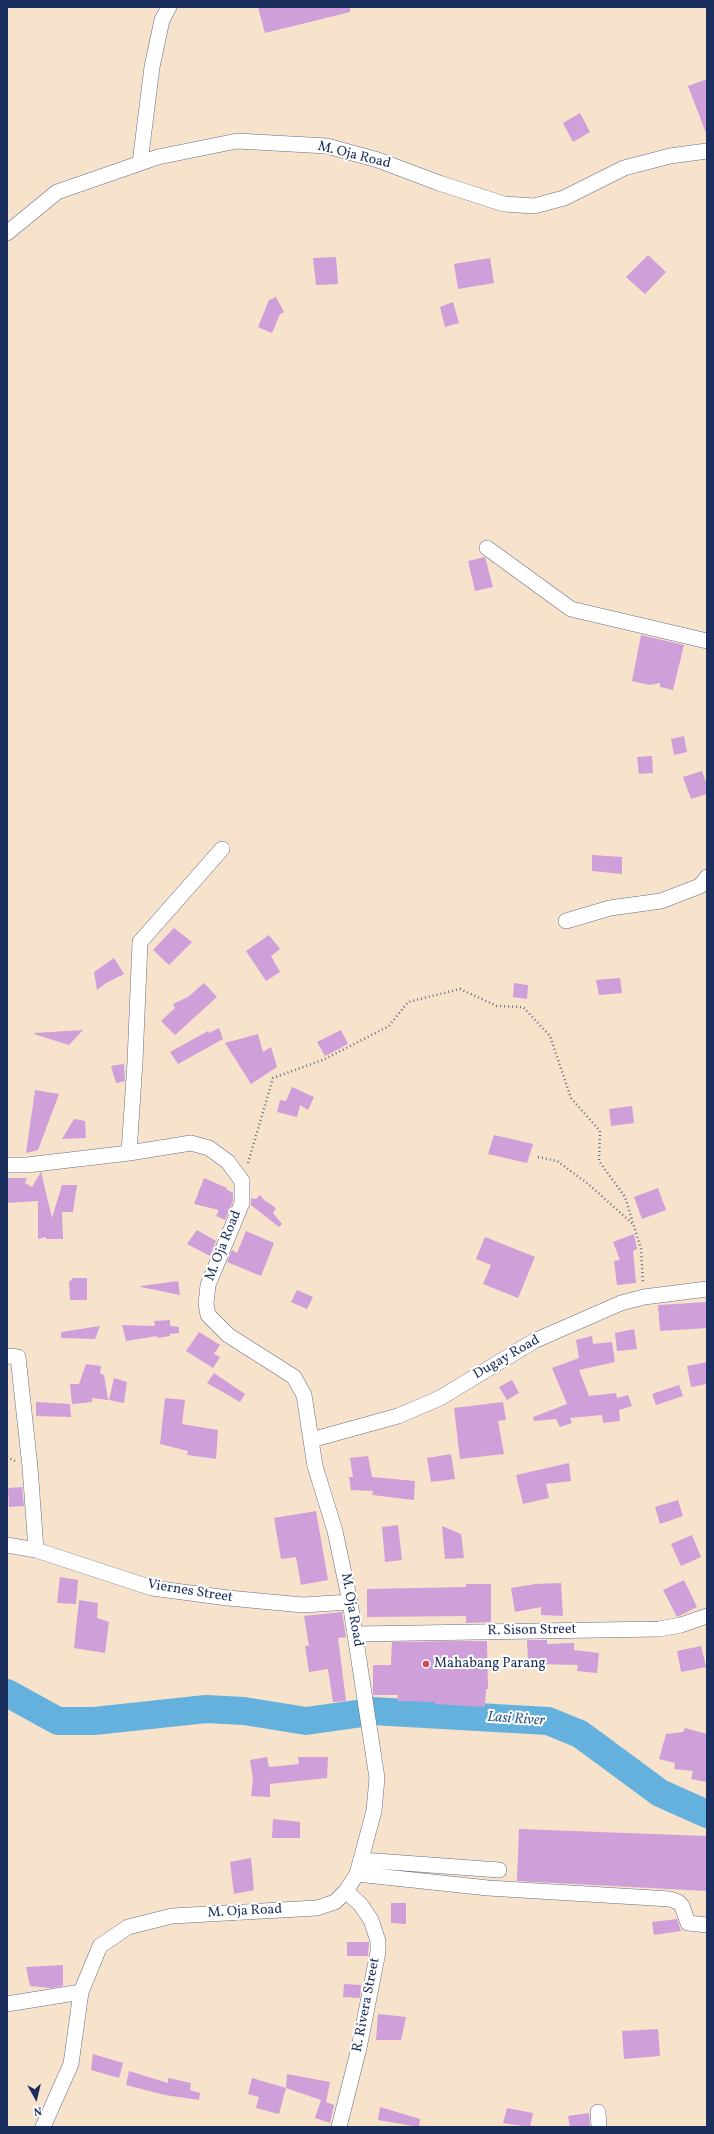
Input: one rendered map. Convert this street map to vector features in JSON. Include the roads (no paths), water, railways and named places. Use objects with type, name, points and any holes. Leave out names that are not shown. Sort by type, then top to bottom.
[{"type":"street","points":[[140,163],[152,67],[162,20],[168,7]]},
{"type":"street","name":"M. Oja Road","points":[[7,232],[57,192],[140,163],[237,141],[327,146],[378,160],[439,183],[504,204],[534,206],[564,198],[624,168],[670,156],[707,151]]},
{"type":"street","points":[[487,548],[570,609],[707,641]]},
{"type":"street","points":[[7,1165],[27,1165],[129,1153],[135,1062],[140,942],[222,849]]},
{"type":"street","points":[[566,921],[610,908],[661,900],[700,886],[707,877]]},
{"type":"street","name":"M. Oja Road","points":[[43,2127],[70,2064],[80,1992],[100,1946],[128,1927],[172,1916],[317,1908],[335,1902],[346,1891],[360,1867],[374,1811],[377,1778],[350,1602],[335,1531],[315,1466],[304,1395],[294,1378],[228,1335],[208,1315],[206,1304],[208,1285],[242,1203],[242,1181],[228,1162],[209,1148],[191,1143],[129,1153]]},
{"type":"street","name":"Dugay Road","points":[[311,1440],[398,1416],[440,1398],[540,1338],[620,1303],[644,1297],[707,1289]]},
{"type":"street","points":[[7,1356],[18,1357],[30,1467],[36,1550]]},
{"type":"street","name":"Viernes Street","points":[[7,1545],[36,1550],[152,1588],[228,1598],[303,1605],[350,1602]]},
{"type":"street","name":"R. Sison Street","points":[[356,1634],[659,1629],[681,1625],[707,1616]]},
{"type":"street","points":[[360,1867],[499,1870]]},
{"type":"street","points":[[360,1867],[488,1888],[670,1899],[678,1902],[682,1906],[688,1923],[707,1925]]},
{"type":"street","name":"R. Rivera Street","points":[[339,2127],[364,2028],[378,1952],[378,1941],[371,1920],[361,1905],[346,1891]]},
{"type":"street","points":[[7,2004],[80,1992]]},
{"type":"waterway","points":[[7,1693],[58,1721],[94,1721],[206,1709],[244,1711],[306,1721],[363,1713]]},
{"type":"waterway","name":"Lasi River","points":[[372,1711],[548,1721],[580,1734],[660,1793],[707,1814]]},
{"type":"place","name":"Mahabang Parang","points":[[426,1664]]}]
